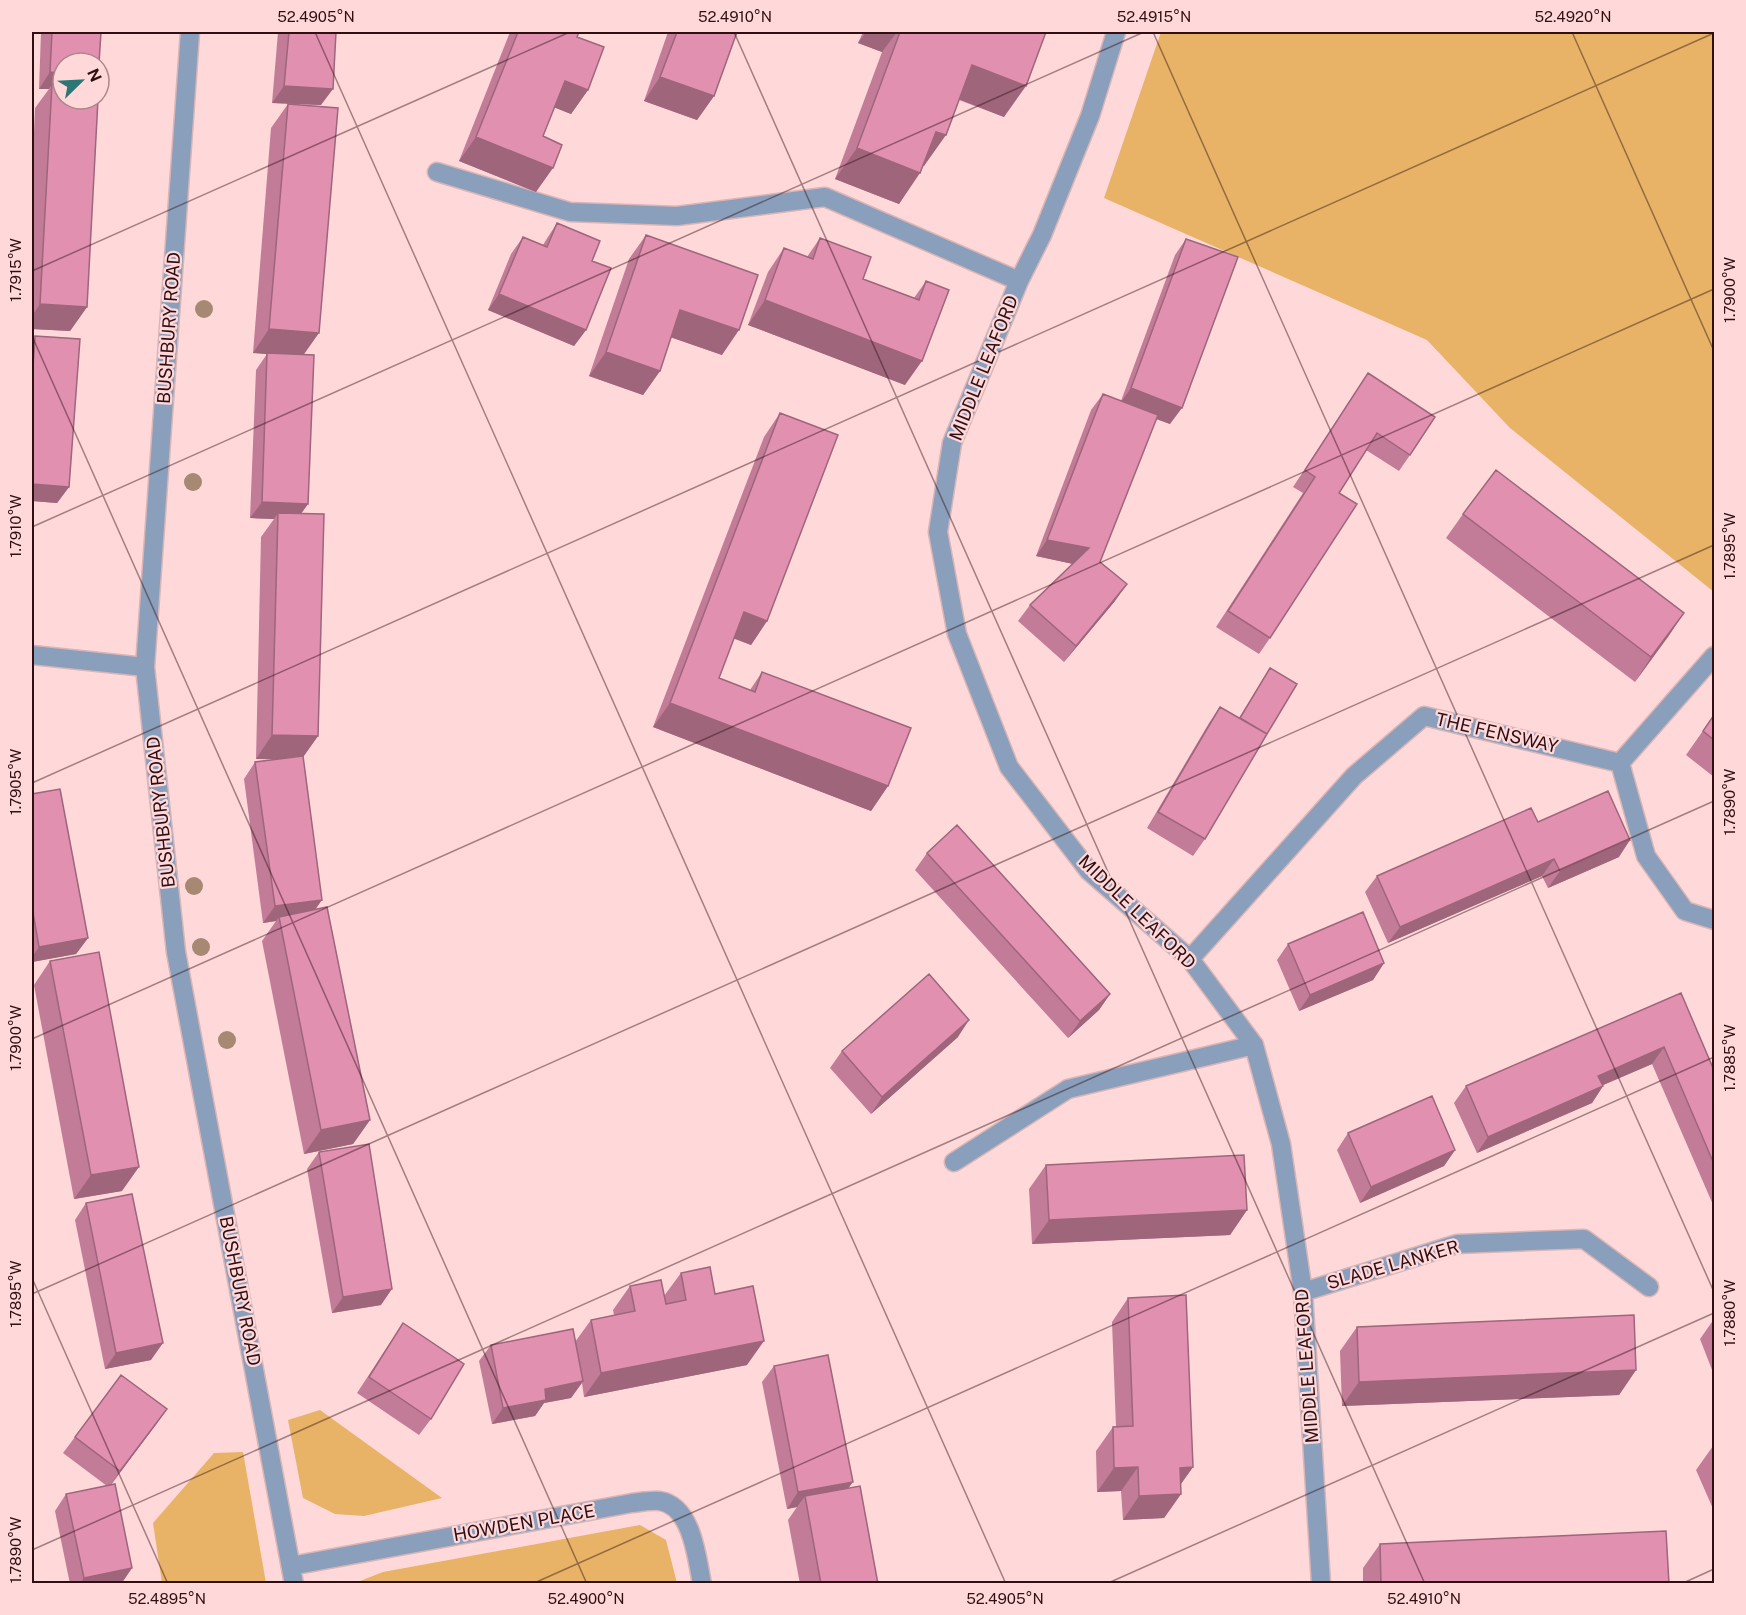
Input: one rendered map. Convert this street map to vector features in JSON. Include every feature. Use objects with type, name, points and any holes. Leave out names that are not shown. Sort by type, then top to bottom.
[{"type":"street","name":"BUSHBURY ROAD","points":[[190,32],[145,667],[176,952],[292,1575]]},
{"type":"street","name":"MIDDLE LEAFORD","points":[[1116,32],[1090,116],[1042,235],[1019,280],[952,443],[938,532],[957,634],[1009,767],[1089,871],[1190,959],[1254,1045],[1281,1144],[1303,1292],[1321,1584]]},
{"type":"street","points":[[437,172],[570,213],[677,216],[825,197],[1019,280]]},
{"type":"street","points":[[32,655],[145,667]]},
{"type":"street","points":[[1714,656],[1620,763],[1646,856],[1685,911],[1714,920]]},
{"type":"street","name":"THE FENSWAY","points":[[1190,959],[1354,776],[1424,716],[1620,763]]},
{"type":"street","points":[[954,1162],[1068,1089],[1254,1045]]},
{"type":"street","name":"SLADE LANKER","points":[[1303,1292],[1456,1244],[1584,1239],[1649,1287]]},
{"type":"street","name":"HOWDEN PLACE","points":[[292,1575],[632,1503],[661,1501],[676,1508],[693,1535],[702,1584]]},
{"type":"shaded area","points":[[1161,32],[1714,32],[1714,592],[1510,428],[1427,340],[1104,198]]},
{"type":"shaded area","points":[[320,1410],[442,1498],[364,1516],[335,1514],[303,1498],[288,1420]]},
{"type":"shaded area","points":[[243,1452],[266,1583],[162,1583],[153,1523],[214,1453]]},
{"type":"shaded area","points":[[640,1525],[666,1540],[677,1583],[355,1583],[383,1572]]},
{"type":"building","points":[[52,32],[101,32],[100,51],[51,51]]},
{"type":"building","points":[[289,32],[336,32],[333,89],[284,86]]},
{"type":"building","points":[[518,32],[579,32],[577,37],[604,47],[588,90],[565,81],[543,136],[562,145],[553,168],[476,137]]},
{"type":"building","points":[[677,32],[737,32],[714,96],[660,77]]},
{"type":"building","points":[[900,32],[1046,32],[1026,86],[972,65],[946,135],[936,132],[920,173],[857,148]]},
{"type":"building","points":[[51,102],[51,111],[97,111],[87,307],[40,304]]},
{"type":"building","points":[[288,104],[338,108],[319,333],[269,329]]},
{"type":"building","points":[[557,223],[600,241],[592,261],[611,268],[586,330],[499,294],[523,237],[547,247]]},
{"type":"building","points":[[646,235],[758,275],[739,330],[680,310],[660,371],[606,352]]},
{"type":"building","points":[[820,238],[871,257],[863,279],[919,300],[926,281],[949,290],[922,361],[765,300],[784,248],[813,259]]},
{"type":"building","points":[[1186,239],[1238,257],[1182,408],[1131,388]]},
{"type":"building","points":[[35,336],[80,339],[69,487],[32,484],[32,382]]},
{"type":"building","points":[[267,353],[314,355],[308,504],[262,502]]},
{"type":"building","points":[[1368,373],[1435,417],[1410,455],[1377,433],[1339,493],[1357,504],[1270,638],[1228,611],[1315,477],[1305,470]]},
{"type":"building","points":[[1103,394],[1158,415],[1100,562],[1127,584],[1076,646],[1030,605],[1089,548],[1047,540]]},
{"type":"building","points":[[780,413],[838,435],[767,621],[744,612],[719,678],[755,692],[762,672],[911,728],[888,786],[670,703]]},
{"type":"building","points":[[1496,470],[1684,613],[1651,657],[1463,514]]},
{"type":"building","points":[[278,513],[324,514],[318,736],[272,735]]},
{"type":"building","points":[[1270,668],[1297,684],[1267,734],[1240,718]]},
{"type":"building","points":[[1220,707],[1267,734],[1205,839],[1158,812]]},
{"type":"building","points":[[1714,715],[1714,740],[1703,731]]},
{"type":"building","points":[[303,756],[322,900],[275,906],[255,762]]},
{"type":"building","points":[[60,789],[88,938],[39,947],[32,907],[32,794]]},
{"type":"building","points":[[1608,791],[1630,840],[1560,871],[1554,859],[1400,927],[1377,876],[1531,808],[1538,822]]},
{"type":"building","points":[[957,825],[1110,994],[1080,1021],[927,853]]},
{"type":"building","points":[[327,907],[370,1120],[321,1130],[279,917]]},
{"type":"building","points":[[1363,912],[1384,963],[1310,995],[1288,944]]},
{"type":"building","points":[[99,952],[139,1167],[91,1175],[50,961]]},
{"type":"building","points":[[929,974],[969,1020],[882,1097],[842,1051]]},
{"type":"building","points":[[1681,993],[1714,1067],[1714,1164],[1664,1047],[1598,1076],[1603,1086],[1488,1137],[1466,1086]]},
{"type":"building","points":[[1432,1096],[1455,1150],[1371,1187],[1348,1133]]},
{"type":"building","points":[[369,1144],[392,1289],[343,1297],[319,1152]]},
{"type":"building","points":[[1244,1155],[1247,1210],[1049,1220],[1046,1165]]},
{"type":"building","points":[[132,1194],[163,1343],[116,1353],[86,1203]]},
{"type":"building","points":[[710,1267],[715,1294],[753,1286],[764,1341],[601,1373],[591,1320],[635,1311],[630,1286],[661,1280],[666,1304],[686,1300],[681,1273]]},
{"type":"building","points":[[1186,1295],[1193,1467],[1180,1468],[1181,1494],[1139,1496],[1138,1467],[1114,1468],[1113,1427],[1133,1426],[1128,1298]]},
{"type":"building","points":[[1634,1315],[1636,1370],[1359,1382],[1357,1327]]},
{"type":"building","points":[[403,1323],[464,1364],[431,1419],[369,1377]]},
{"type":"building","points":[[573,1329],[583,1381],[545,1389],[546,1400],[503,1408],[491,1345]]},
{"type":"building","points":[[828,1355],[853,1482],[798,1492],[774,1366]]},
{"type":"building","points":[[121,1375],[167,1409],[120,1471],[75,1437]]},
{"type":"building","points":[[115,1484],[132,1568],[84,1578],[66,1494]]},
{"type":"building","points":[[860,1486],[878,1584],[821,1584],[805,1496]]},
{"type":"building","points":[[1666,1531],[1669,1584],[1381,1584],[1380,1544]]}]
